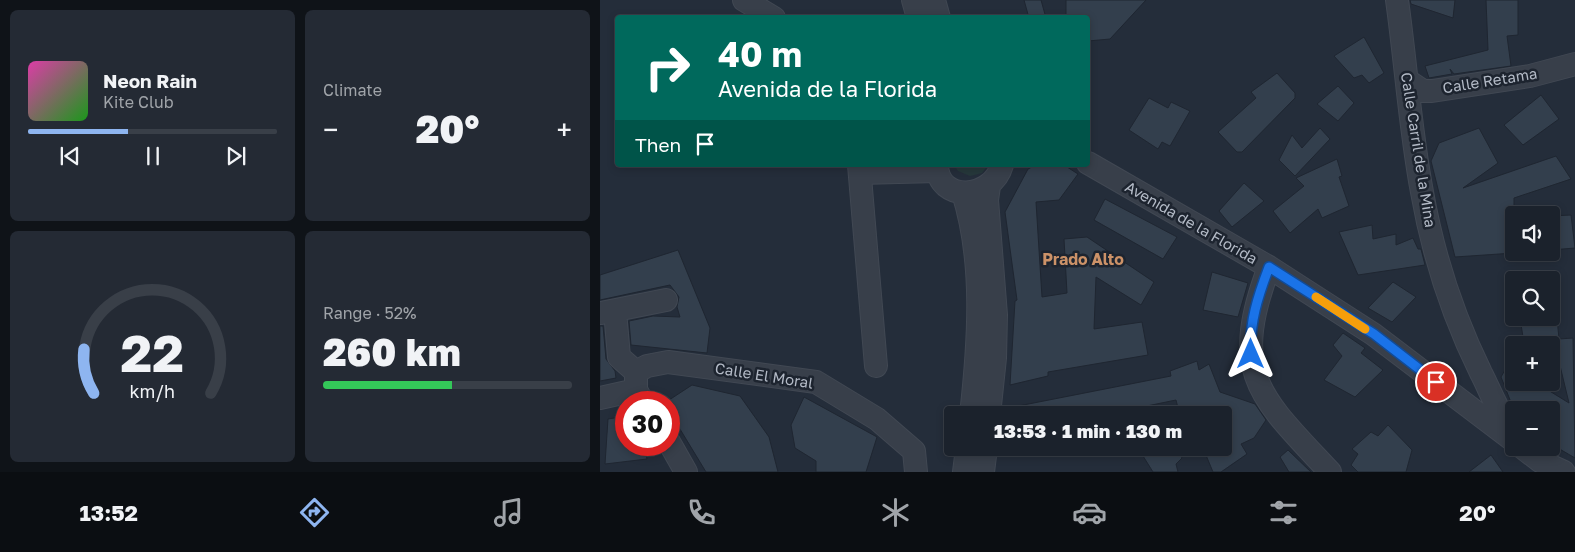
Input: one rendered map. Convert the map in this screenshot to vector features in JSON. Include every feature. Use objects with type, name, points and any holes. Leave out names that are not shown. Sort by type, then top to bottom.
[{"type":"street","points":[[744,0],[769,15]]},
{"type":"street","points":[[913,0],[917,15]]},
{"type":"street","points":[[934,0],[938,15]]},
{"type":"street","name":"Calle Carril de la Mina","points":[[1397,0],[1422,194],[1448,294],[1473,356],[1505,419]]},
{"type":"street","name":"Calle Retama","points":[[1408,81],[1423,90],[1432,91],[1530,76],[1575,64]]},
{"type":"street","name":"Avenida de la Florida","points":[[1090,164],[1269,267],[1374,334],[1505,434]]},
{"type":"street","points":[[876,366],[860,169],[937,168],[947,185],[963,193],[977,192],[989,186],[997,177],[1001,167]]},
{"type":"street","points":[[989,186],[987,200],[996,315],[996,358],[991,406]]},
{"type":"street","points":[[963,193],[972,229],[978,302],[977,357],[972,406]]},
{"type":"street","points":[[1269,267],[1259,293],[1251,327],[1252,366],[1264,397],[1275,412],[1330,472]]},
{"type":"street","points":[[639,388],[619,357],[607,312],[666,300]]},
{"type":"street","name":"Calle El Moral","points":[[600,398],[639,388],[648,366],[668,362],[816,382],[877,419],[914,451],[916,472]]},
{"type":"street","points":[[677,456],[686,472]]},
{"type":"street","points":[[964,472],[966,456]]},
{"type":"street","points":[[983,472],[985,456]]},
{"type":"street","points":[[1540,460],[1564,472]]},
{"type":"shaded area","points":[[955,167],[986,167],[982,173],[970,176],[958,171]]},
{"type":"building","points":[[1024,0],[1041,0],[1045,15],[1028,15]]},
{"type":"building","points":[[1066,0],[1146,0],[1110,39],[1090,41],[1090,15],[1066,15]]},
{"type":"building","points":[[1410,0],[1455,0],[1453,18],[1411,4]]},
{"type":"building","points":[[1486,0],[1518,0],[1518,35],[1507,36],[1511,66],[1454,74],[1450,69],[1452,74],[1429,78],[1425,66],[1488,50]]},
{"type":"building","points":[[1364,37],[1384,73],[1369,83],[1362,75],[1354,78],[1334,56]]},
{"type":"building","points":[[1277,73],[1295,93],[1295,98],[1242,152],[1237,152],[1218,132],[1256,98],[1251,92]]},
{"type":"building","points":[[1338,86],[1354,103],[1338,121],[1317,104]]},
{"type":"building","points":[[1541,95],[1559,119],[1523,145],[1504,125]]},
{"type":"building","points":[[1149,98],[1168,108],[1171,102],[1190,111],[1170,146],[1162,142],[1158,149],[1129,130]]},
{"type":"building","points":[[1320,128],[1330,139],[1295,176],[1279,160],[1292,135],[1302,148]]},
{"type":"building","points":[[1479,128],[1498,163],[1463,188],[1556,156],[1571,179],[1514,198],[1514,206],[1505,206],[1505,254],[1455,257],[1431,161],[1439,143]]},
{"type":"building","points":[[1337,159],[1342,176],[1339,177],[1349,206],[1322,218],[1318,209],[1290,233],[1273,211],[1304,186],[1296,178]]},
{"type":"building","points":[[1032,167],[1067,167],[1078,174],[1059,200],[1036,202],[1042,297],[1067,293],[1064,239],[1087,237],[1154,282],[1141,305],[1096,277],[1094,329],[1142,322],[1148,355],[1048,372],[1048,376],[1010,385],[1015,301],[1017,300],[1005,212],[1028,169]]},
{"type":"building","points":[[1244,183],[1264,201],[1232,227],[1219,211]]},
{"type":"building","points":[[1105,199],[1177,237],[1163,259],[1094,220]]},
{"type":"building","points":[[1571,215],[1575,248],[1560,249],[1560,216]]},
{"type":"building","points":[[1372,225],[1373,239],[1396,234],[1396,245],[1413,238],[1418,249],[1421,249],[1425,265],[1358,275],[1339,232]]},
{"type":"building","points":[[678,250],[710,328],[707,353],[631,345],[629,321],[653,316],[680,317],[677,307],[679,297],[670,285],[600,300],[600,275]]},
{"type":"building","points":[[1212,272],[1248,283],[1238,317],[1203,310]]},
{"type":"building","points":[[1393,282],[1416,297],[1392,322],[1368,308]]},
{"type":"building","points":[[600,326],[603,326],[606,359],[615,371],[616,378],[600,381]]},
{"type":"building","points":[[1521,326],[1558,326],[1559,336],[1523,336]]},
{"type":"building","points":[[1343,333],[1365,348],[1361,353],[1383,370],[1355,397],[1324,380],[1342,356],[1333,345]]},
{"type":"building","points":[[1573,338],[1575,458],[1560,449],[1560,401],[1510,401],[1507,391],[1550,391],[1569,403],[1560,366],[1560,339]]},
{"type":"building","points":[[1197,361],[1199,370],[1209,364],[1220,392],[1255,404],[1266,420],[1254,438],[1241,444],[1247,454],[1221,472],[1213,472],[1206,456],[1232,456],[1232,406],[1178,406],[1176,400],[1147,406],[1018,406],[1171,376],[1170,371]]},
{"type":"building","points":[[1505,370],[1505,387],[1501,377]]},
{"type":"building","points":[[692,385],[740,396],[769,437],[778,472],[706,472],[680,429],[680,393]]},
{"type":"building","points":[[804,397],[877,437],[866,472],[816,472],[816,461],[795,448],[791,425]]},
{"type":"building","points":[[615,418],[615,456],[646,456],[647,459],[605,464],[608,419]]},
{"type":"building","points":[[1388,425],[1412,450],[1406,472],[1358,472],[1351,465],[1358,454],[1352,449],[1371,432],[1378,436]]},
{"type":"building","points":[[1288,450],[1311,472],[1289,472],[1280,457]]},
{"type":"building","points":[[1491,455],[1503,472],[1469,472]]},
{"type":"building","points":[[1143,456],[1181,456],[1182,458],[1176,464],[1178,472],[1153,472]]},
{"type":"slow traffic","points":[[1316,297],[1365,329]]},
{"type":"district","name":"Prado Alto","points":[[1083,259]]},
{"type":"route","points":[[1251,354],[1250,340],[1254,311],[1269,267],[1374,334],[1436,382]]}]
